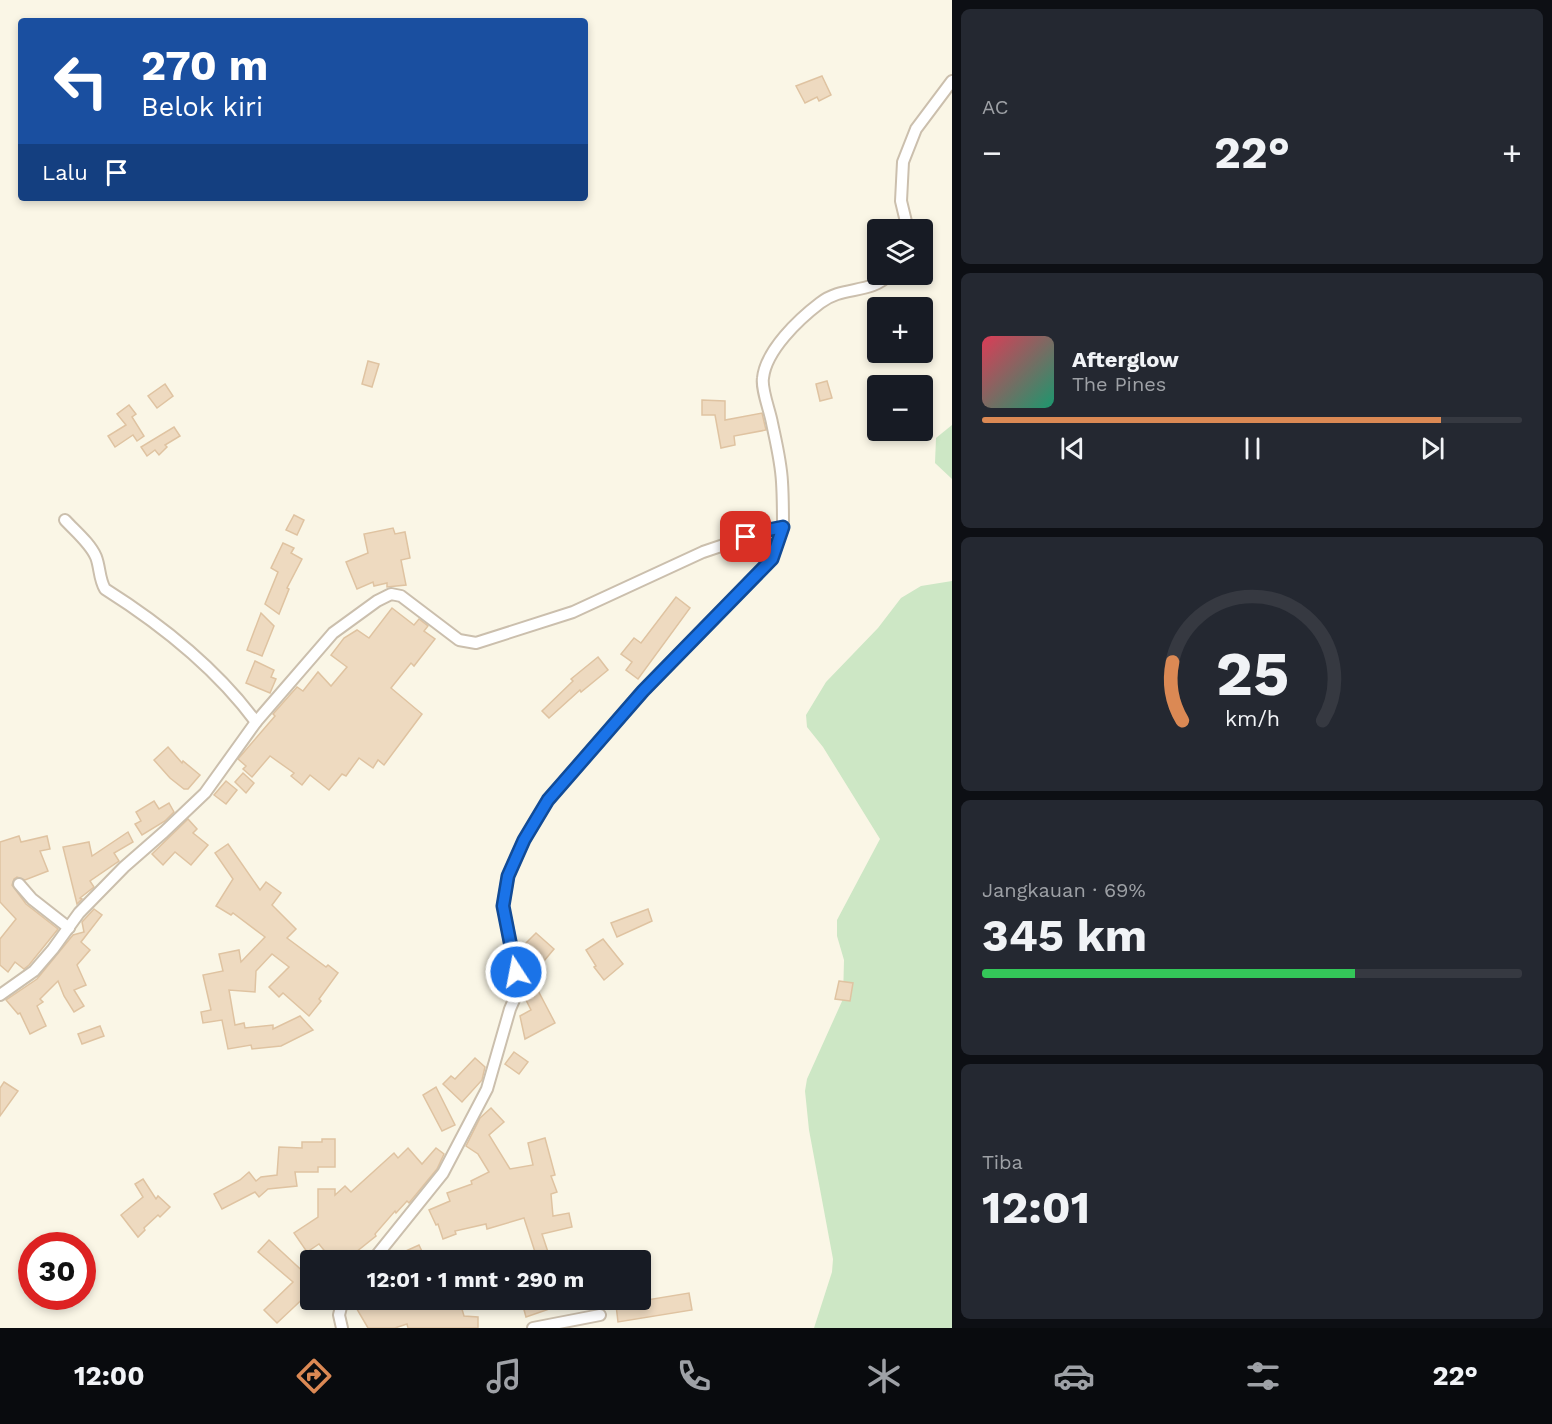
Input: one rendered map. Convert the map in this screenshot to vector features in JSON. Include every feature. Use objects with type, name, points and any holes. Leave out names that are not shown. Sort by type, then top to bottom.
[{"type":"street","points":[[905,219],[901,201],[903,162],[916,129],[952,81]]},
{"type":"street","points":[[382,1250],[419,1206],[443,1173],[487,1089],[510,1009],[517,993],[516,972],[503,906],[508,876],[524,840],[548,800],[643,691],[772,559],[783,527],[782,479],[762,380],[769,361],[781,341],[799,320],[831,295],[873,285]]},
{"type":"street","points":[[65,520],[93,550],[105,589],[163,629],[220,678],[256,722]]},
{"type":"street","points":[[0,995],[34,970],[53,950],[79,913],[124,867],[165,832],[205,793],[256,722],[333,633],[377,601],[391,594],[401,596],[459,640],[476,643],[573,612],[703,552],[783,527]]},
{"type":"street","points":[[19,884],[32,899],[69,928]]},
{"type":"street","points":[[340,1310],[342,1328]]},
{"type":"street","points":[[533,1328],[600,1315]]},
{"type":"green space","points":[[952,425],[952,479],[935,463],[936,438]]},
{"type":"green space","points":[[952,581],[952,1328],[814,1328],[832,1272],[833,1259],[809,1130],[805,1091],[807,1079],[843,999],[844,960],[837,936],[837,920],[880,839],[823,747],[807,727],[806,715],[826,682],[878,628],[901,598],[921,586]]},
{"type":"building","points":[[822,76],[831,95],[819,101],[817,97],[805,103],[796,86]]},
{"type":"building","points":[[368,361],[379,364],[372,387],[362,384]]},
{"type":"building","points":[[827,381],[832,398],[820,401],[816,384]]},
{"type":"building","points":[[165,384],[173,396],[157,408],[148,396]]},
{"type":"building","points":[[702,400],[725,401],[725,420],[762,413],[766,430],[734,436],[735,445],[721,448],[715,415],[702,415]]},
{"type":"building","points":[[129,405],[136,414],[132,417],[144,436],[137,441],[133,435],[115,447],[108,436],[126,425],[117,414]]},
{"type":"building","points":[[174,427],[180,436],[165,445],[167,447],[159,455],[155,450],[147,456],[141,447]]},
{"type":"building","points":[[294,515],[304,520],[297,535],[286,530]]},
{"type":"building","points":[[393,528],[395,534],[405,532],[410,558],[401,560],[406,585],[387,587],[387,583],[374,586],[373,582],[357,589],[346,562],[368,553],[364,534]]},
{"type":"building","points":[[283,543],[294,548],[291,553],[302,559],[287,588],[289,589],[279,614],[265,604],[278,572],[271,568]]},
{"type":"building","points":[[676,597],[690,608],[638,679],[626,670],[632,662],[621,654],[634,638],[641,643]]},
{"type":"building","points":[[392,608],[414,625],[419,619],[428,626],[424,631],[435,639],[414,666],[411,663],[391,688],[422,714],[384,765],[378,760],[373,768],[359,758],[346,776],[342,774],[329,790],[310,775],[302,785],[291,776],[294,773],[270,756],[252,777],[243,769],[246,766],[238,759],[275,716],[273,714],[297,687],[303,691],[318,672],[331,686],[347,667],[331,655],[344,638],[357,630],[369,638]]},
{"type":"building","points":[[261,613],[274,626],[262,656],[247,650]]},
{"type":"building","points":[[598,657],[608,670],[581,692],[580,690],[549,718],[542,711],[573,681],[571,679]]},
{"type":"building","points":[[255,661],[274,670],[271,677],[276,679],[270,693],[246,683]]},
{"type":"building","points":[[168,747],[182,763],[183,761],[200,775],[188,789],[184,789],[170,778],[154,760]]},
{"type":"building","points":[[243,773],[254,783],[246,793],[235,782]]},
{"type":"building","points":[[226,781],[237,790],[226,804],[214,795]]},
{"type":"building","points":[[154,801],[159,809],[169,803],[174,812],[165,821],[142,835],[135,824],[141,821],[136,812]]},
{"type":"building","points":[[188,819],[197,829],[193,833],[208,845],[191,865],[175,852],[163,865],[152,854]]},
{"type":"building","points":[[128,832],[133,842],[114,853],[119,861],[90,881],[94,887],[80,898],[82,899],[77,904],[63,847],[89,842],[92,856]]},
{"type":"building","points":[[19,836],[21,842],[47,836],[50,849],[40,851],[48,871],[25,880],[17,877],[12,885],[26,904],[58,929],[29,965],[24,969],[15,962],[8,972],[0,965],[0,939],[16,919],[0,902],[0,842]]},
{"type":"building","points":[[228,844],[260,890],[266,882],[281,893],[272,905],[296,929],[287,938],[326,967],[328,965],[338,973],[309,1016],[283,993],[279,997],[269,987],[289,967],[272,954],[256,971],[255,992],[229,990],[235,1025],[244,1023],[245,1028],[273,1025],[273,1029],[300,1016],[313,1030],[281,1046],[252,1049],[251,1045],[228,1049],[222,1020],[203,1023],[201,1012],[211,1010],[203,975],[223,971],[219,954],[239,950],[241,962],[265,937],[233,913],[231,915],[216,906],[233,879],[215,853]]},
{"type":"building","points":[[94,909],[102,915],[81,942],[90,950],[77,965],[86,985],[74,990],[84,1006],[74,1012],[58,981],[40,999],[43,1002],[37,1006],[46,1026],[30,1034],[20,1013],[18,1014],[6,1000],[37,979],[73,935],[84,932],[82,922]]},
{"type":"building","points":[[648,909],[652,921],[617,937],[611,923]]},
{"type":"building","points":[[536,933],[554,949],[544,961],[525,944]]},
{"type":"building","points":[[603,939],[623,964],[604,980],[594,967],[596,966],[586,950]]},
{"type":"building","points":[[532,979],[555,1023],[525,1039],[520,1016],[531,1010],[524,996],[524,983]]},
{"type":"building","points":[[839,981],[853,983],[850,1001],[835,999]]},
{"type":"building","points":[[100,1026],[104,1036],[82,1044],[78,1034]]},
{"type":"building","points":[[514,1052],[528,1062],[519,1074],[505,1064]]},
{"type":"building","points":[[475,1058],[485,1067],[482,1080],[462,1102],[443,1084],[451,1076],[455,1079]]},
{"type":"building","points":[[4,1082],[18,1091],[0,1116],[0,1088]]},
{"type":"building","points":[[436,1087],[455,1125],[442,1131],[423,1095]]},
{"type":"building","points":[[491,1108],[504,1122],[489,1135],[510,1169],[533,1165],[528,1143],[545,1138],[555,1175],[551,1176],[557,1192],[551,1194],[553,1216],[569,1213],[572,1227],[542,1234],[547,1250],[534,1250],[524,1218],[487,1229],[486,1224],[455,1231],[456,1234],[443,1239],[438,1224],[436,1225],[429,1210],[450,1201],[447,1193],[472,1184],[471,1181],[489,1172],[478,1154],[466,1146],[480,1118]]},
{"type":"building","points":[[322,1139],[335,1139],[335,1167],[318,1167],[318,1172],[295,1172],[297,1186],[268,1189],[259,1197],[255,1192],[222,1209],[214,1194],[240,1180],[249,1172],[256,1181],[261,1177],[277,1175],[279,1147],[302,1148],[302,1142],[322,1142]]},
{"type":"building","points":[[408,1148],[422,1164],[436,1148],[444,1154],[437,1169],[409,1203],[407,1201],[396,1213],[395,1211],[375,1234],[376,1236],[358,1250],[324,1250],[319,1244],[306,1250],[294,1233],[318,1217],[318,1189],[335,1189],[335,1195],[345,1186],[351,1192],[394,1153],[398,1158]]},
{"type":"building","points":[[143,1179],[156,1199],[158,1196],[170,1207],[144,1228],[145,1230],[138,1237],[121,1215],[143,1197],[135,1184]]},
{"type":"building","points":[[269,1240],[300,1269],[300,1301],[277,1323],[264,1310],[293,1282],[258,1252]]},
{"type":"building","points":[[419,1245],[421,1250],[408,1250]]},
{"type":"building","points":[[689,1293],[692,1310],[618,1322],[617,1310],[651,1310],[651,1299]]},
{"type":"building","points":[[357,1310],[462,1310],[464,1316],[478,1317],[478,1328],[408,1328],[407,1324],[395,1328],[368,1328]]},
{"type":"building","points":[[524,1310],[546,1310],[526,1317]]},
{"type":"route","points":[[516,972],[503,906],[508,876],[524,840],[548,800],[643,691],[772,559],[783,527],[746,537]]}]
